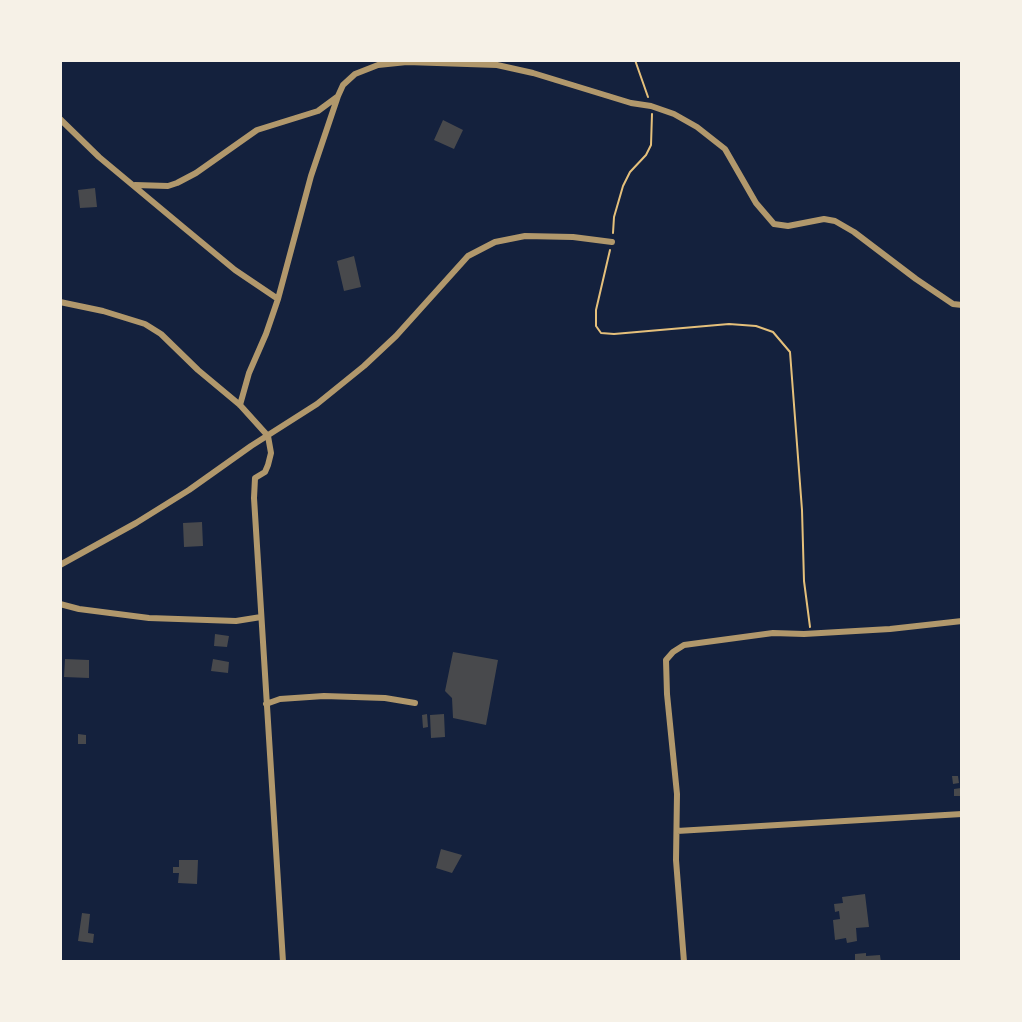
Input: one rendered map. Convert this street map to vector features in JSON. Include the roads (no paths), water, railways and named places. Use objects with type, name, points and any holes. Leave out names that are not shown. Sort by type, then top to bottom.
[{"type":"street","points":[[240,405],[249,373],[278,299],[311,176],[338,96],[343,85],[355,74],[378,65],[406,62],[497,65],[674,114],[697,127],[725,149],[756,203],[774,224],[788,226],[824,219],[835,221],[854,232],[953,304],[962,305]]},
{"type":"street","points":[[134,185],[168,186],[177,183],[196,173],[257,130],[318,111],[338,96]]},
{"type":"street","points":[[60,119],[99,157],[235,270],[278,299]]},
{"type":"street","points":[[60,565],[189,490],[317,404],[364,366],[396,336],[468,256],[495,242],[525,236],[573,237],[612,242]]},
{"type":"street","points":[[60,302],[103,311],[145,324],[161,333],[198,370],[240,405],[268,436],[271,453],[268,465],[265,472],[256,476],[253,484],[283,962]]},
{"type":"street","points":[[60,604],[79,609],[149,618],[236,621],[261,617]]},
{"type":"street","points":[[684,962],[676,860],[677,794],[668,710],[666,660],[684,645],[773,633],[804,634],[890,629],[962,621]]},
{"type":"street","points":[[266,704],[280,699],[324,696],[385,698],[414,703]]},
{"type":"street","points":[[677,831],[962,814]]}]
